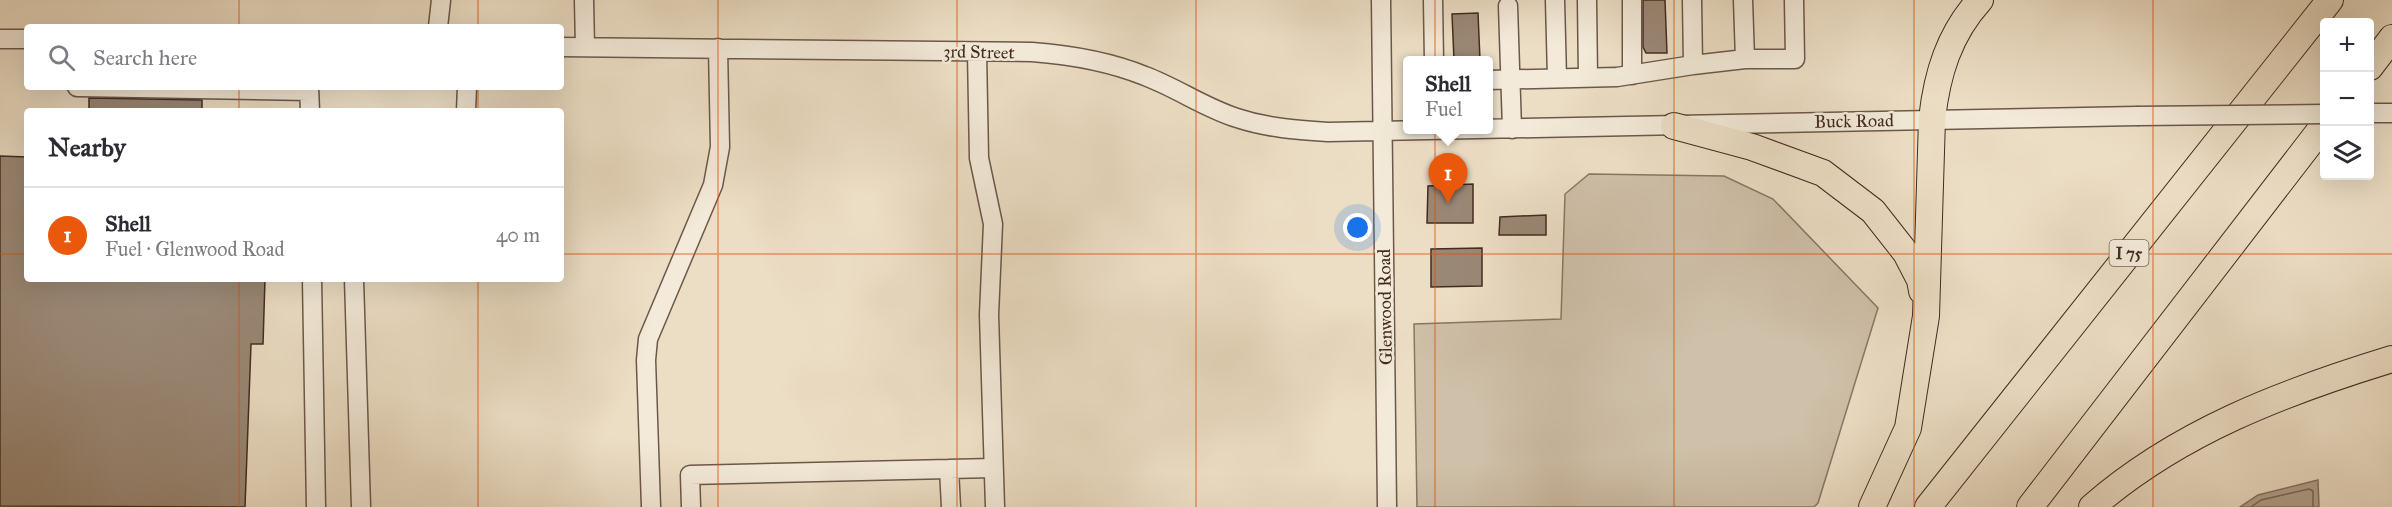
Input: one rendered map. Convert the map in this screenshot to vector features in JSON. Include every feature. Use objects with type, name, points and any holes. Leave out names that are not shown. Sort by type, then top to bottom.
[{"type":"highway","points":[[1872,507],[1908,428],[1926,316],[1932,119],[1935,91],[1945,54],[1972,9],[1980,0]]},
{"type":"highway","name":"I 75","points":[[1928,507],[2330,0]]},
{"type":"highway","points":[[2374,62],[2392,38]]},
{"type":"highway","points":[[1674,126],[1752,147],[1823,173],[1873,211],[1906,253],[1920,280],[1926,316]]},
{"type":"highway","points":[[2030,507],[2324,126]]},
{"type":"highway","points":[[2092,507],[2151,463],[2204,430],[2282,395],[2392,359]]},
{"type":"street","points":[[438,24],[441,0]]},
{"type":"street","points":[[584,0],[585,47]]},
{"type":"street","name":"Glenwood Road","points":[[1381,0],[1387,507]]},
{"type":"street","points":[[1433,0],[1434,56]]},
{"type":"street","points":[[1555,0],[1557,78]]},
{"type":"street","points":[[1587,0],[1588,77]]},
{"type":"street","points":[[1632,0],[1632,75]]},
{"type":"street","points":[[1692,0],[1692,65]]},
{"type":"street","points":[[1743,0],[1745,59]]},
{"type":"street","points":[[1493,80],[1632,75],[1745,59],[1795,59],[1794,0]]},
{"type":"street","points":[[1508,6],[1512,129]]},
{"type":"street","points":[[0,39],[24,39]]},
{"type":"street","name":"3rd Street","points":[[564,47],[1032,52],[1076,56],[1145,75],[1214,110],[1263,126],[1328,132],[1383,132]]},
{"type":"street","points":[[651,507],[646,360],[648,339],[713,185],[720,147],[718,48]]},
{"type":"street","points":[[976,52],[979,158],[993,224],[989,315],[994,507]]},
{"type":"street","points":[[309,90],[310,108]]},
{"type":"street","points":[[466,108],[467,90]]},
{"type":"street","points":[[2374,113],[2392,113]]},
{"type":"street","name":"Buck Road","points":[[1493,129],[1932,119],[2320,114]]},
{"type":"street","name":"Buck Road","points":[[1383,132],[1403,132]]},
{"type":"street","points":[[312,282],[316,507]]},
{"type":"street","points":[[354,282],[361,507]]},
{"type":"street","points":[[691,507],[690,475],[993,468]]},
{"type":"street","points":[[949,469],[951,507]]},
{"type":"shaded area","points":[[1589,174],[1724,176],[1773,199],[1878,308],[1818,503],[1814,507],[1417,507],[1414,324],[1561,319],[1565,194]]},
{"type":"water","points":[[2318,480],[2319,507],[2240,507],[2258,495]]},
{"type":"building","points":[[1643,0],[1665,0],[1667,53],[1646,53],[1643,47]]},
{"type":"building","points":[[1478,13],[1480,56],[1454,56],[1452,14]]},
{"type":"building","points":[[89,98],[202,100],[202,108],[89,108]]},
{"type":"building","points":[[0,156],[24,157],[24,282],[265,282],[263,344],[251,344],[245,507],[0,506]]},
{"type":"building","points":[[1473,184],[1473,223],[1427,223],[1428,186]]},
{"type":"building","points":[[1546,215],[1546,235],[1499,235],[1500,217]]},
{"type":"building","points":[[1482,248],[1482,286],[1431,287],[1431,249]]},
{"type":"place","name":"Shell","points":[[1448,203]]}]
